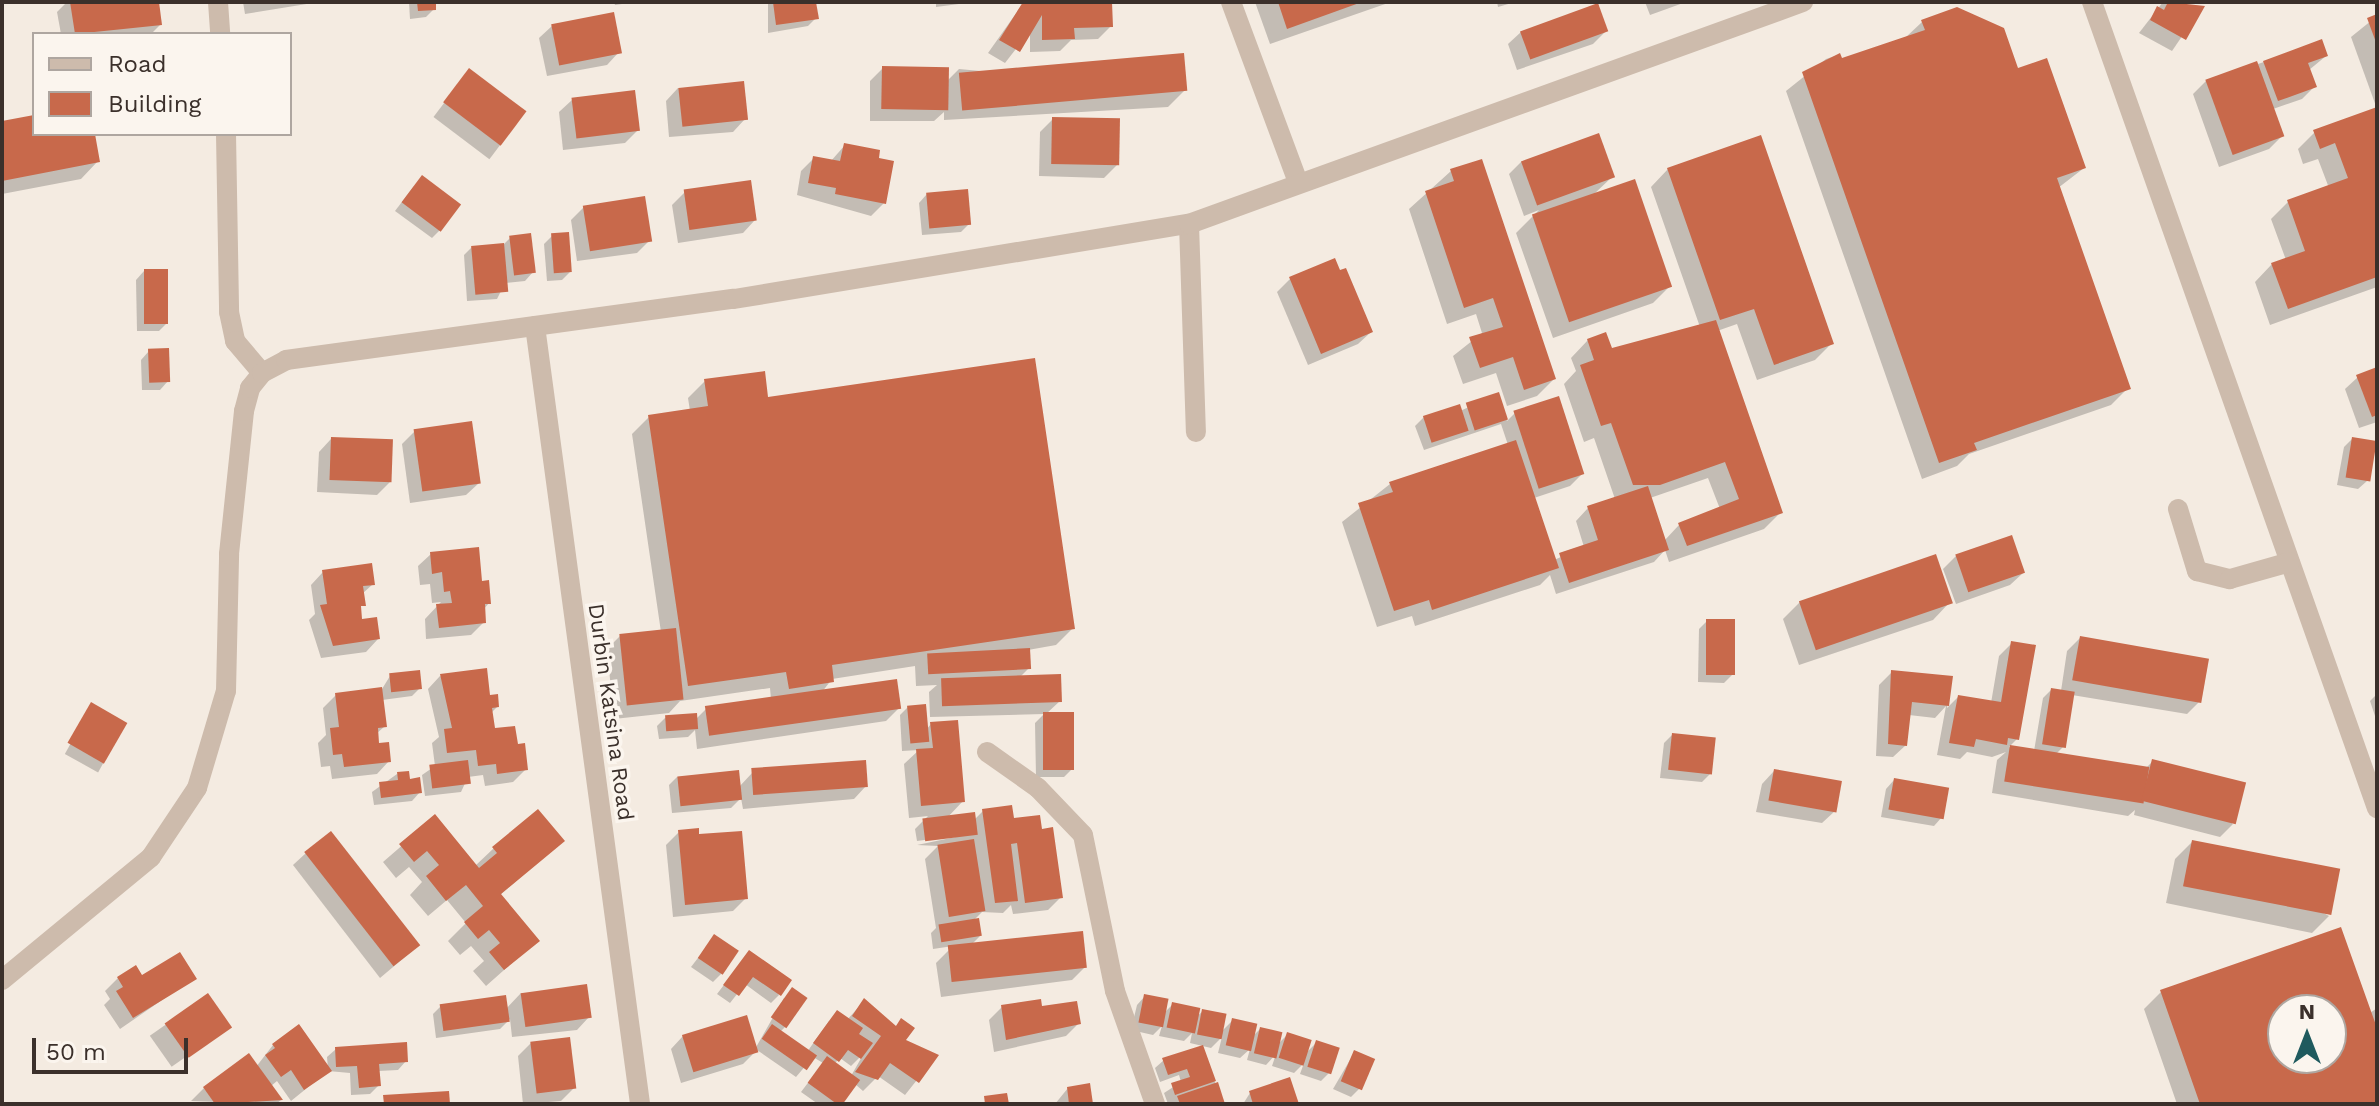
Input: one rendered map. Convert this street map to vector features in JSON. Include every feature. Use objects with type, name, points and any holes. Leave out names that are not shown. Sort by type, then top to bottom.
[{"type":"street","points":[[218,2],[220,32]]},
{"type":"street","points":[[1231,2],[1298,182]]},
{"type":"street","points":[[2,980],[151,857],[197,788],[226,691],[229,554],[244,411],[250,388],[262,373],[286,360],[535,326],[1189,224],[1298,182],[1803,2]]},
{"type":"street","points":[[2092,2],[2377,808]]},
{"type":"street","points":[[226,136],[229,312],[235,341],[262,373]]},
{"type":"street","points":[[1189,224],[1196,432]]},
{"type":"street","name":"Durbin Katsina Road","points":[[535,326],[640,1104]]},
{"type":"street","points":[[2178,509],[2197,571],[2230,579],[2290,562]]},
{"type":"street","points":[[987,752],[1038,788],[1083,835],[1115,991],[1155,1104]]},
{"type":"building","points":[[70,2],[159,2],[162,25],[75,32]]},
{"type":"building","points":[[417,2],[436,2],[436,10],[418,11]]},
{"type":"building","points":[[773,2],[816,2],[819,19],[776,25]]},
{"type":"building","points":[[1023,2],[1112,2],[1113,27],[1074,28],[1075,39],[1042,40],[1042,15],[1020,52],[999,40]]},
{"type":"building","points":[[1278,2],[1362,2],[1287,29]]},
{"type":"building","points":[[2168,2],[2205,6],[2186,40],[2150,20],[2157,6],[2164,10]]},
{"type":"building","points":[[1598,3],[1608,31],[1530,60],[1520,31]]},
{"type":"building","points":[[1957,7],[2004,28],[2018,68],[2047,58],[2086,168],[2057,178],[2131,389],[1974,443],[1977,450],[1939,463],[1802,72],[1840,53],[1842,58],[1925,30],[1921,20]]},
{"type":"building","points":[[614,12],[622,53],[559,65],[551,24]]},
{"type":"building","points":[[2377,14],[2377,45],[2367,18]]},
{"type":"building","points":[[2322,39],[2328,56],[2308,63],[2317,87],[2278,101],[2263,61]]},
{"type":"building","points":[[1184,53],[1187,91],[962,111],[959,73]]},
{"type":"building","points":[[2257,61],[2284,136],[2233,155],[2205,80]]},
{"type":"building","points":[[882,66],[949,67],[948,110],[881,109]]},
{"type":"building","points":[[469,68],[527,111],[501,146],[443,102]]},
{"type":"building","points":[[744,81],[748,120],[682,127],[678,88]]},
{"type":"building","points":[[635,90],[640,131],[576,138],[571,98]]},
{"type":"building","points":[[2377,107],[2377,277],[2288,309],[2271,263],[2305,251],[2287,200],[2348,178],[2335,143],[2320,149],[2313,130]]},
{"type":"building","points":[[32,115],[32,136],[95,136],[100,162],[2,181],[2,121]]},
{"type":"building","points":[[1052,117],[1120,118],[1119,165],[1051,164]]},
{"type":"building","points":[[1599,133],[1615,177],[1537,206],[1521,161]]},
{"type":"building","points":[[1761,135],[1834,344],[1774,365],[1754,309],[1720,320],[1667,168]]},
{"type":"building","points":[[844,143],[880,150],[879,158],[894,161],[886,204],[835,194],[836,188],[808,183],[813,156],[840,161]]},
{"type":"building","points":[[1482,159],[1556,379],[1524,390],[1513,357],[1480,368],[1469,337],[1503,327],[1493,298],[1464,308],[1425,191],[1454,181],[1450,169]]},
{"type":"building","points":[[422,175],[461,204],[441,232],[402,202]]},
{"type":"building","points":[[1635,179],[1672,287],[1569,322],[1532,214]]},
{"type":"building","points":[[751,180],[757,221],[689,230],[684,189]]},
{"type":"building","points":[[968,189],[971,225],[929,229],[926,193]]},
{"type":"building","points":[[645,196],[652,241],[590,251],[583,206]]},
{"type":"building","points":[[569,232],[572,272],[554,273],[551,233]]},
{"type":"building","points":[[531,233],[536,273],[514,275],[509,236]]},
{"type":"building","points":[[504,243],[508,292],[475,295],[471,246]]},
{"type":"building","points":[[1335,258],[1340,270],[1346,268],[1373,332],[1321,354],[1289,277]]},
{"type":"building","points":[[144,269],[168,269],[168,324],[144,324]]},
{"type":"building","points":[[1716,320],[1783,513],[1687,546],[1678,523],[1739,499],[1725,462],[1660,485],[1633,485],[1611,423],[1601,426],[1580,365],[1594,360],[1587,339],[1606,332],[1612,348]]},
{"type":"building","points":[[169,348],[170,382],[149,383],[148,349]]},
{"type":"building","points":[[1035,358],[1075,629],[832,665],[834,682],[789,689],[786,672],[688,686],[648,415],[708,406],[704,379],[765,371],[768,397]]},
{"type":"building","points":[[2377,367],[2377,415],[2372,417],[2356,375]]},
{"type":"building","points":[[1499,392],[1508,420],[1475,430],[1466,403]]},
{"type":"building","points":[[1559,396],[1584,474],[1539,489],[1513,411]]},
{"type":"building","points":[[1460,404],[1469,431],[1432,443],[1423,416]]},
{"type":"building","points":[[472,421],[481,483],[422,492],[414,429]]},
{"type":"building","points":[[331,437],[393,439],[391,482],[329,480]]},
{"type":"building","points":[[2352,437],[2377,441],[2370,481],[2346,477]]},
{"type":"building","points":[[1516,440],[1559,568],[1432,610],[1429,600],[1394,611],[1358,503],[1393,492],[1389,482]]},
{"type":"building","points":[[1648,486],[1669,550],[1569,583],[1559,553],[1598,540],[1587,506]]},
{"type":"building","points":[[2012,535],[2025,573],[1968,592],[1955,555]]},
{"type":"building","points":[[479,547],[482,581],[489,580],[491,604],[485,604],[486,623],[439,628],[436,604],[452,603],[450,591],[444,592],[442,572],[432,574],[430,552]]},
{"type":"building","points":[[1936,554],[1953,603],[1816,650],[1799,601]]},
{"type":"building","points":[[372,563],[375,585],[363,586],[366,606],[361,606],[362,619],[377,617],[380,639],[333,646],[320,605],[327,604],[322,570]]},
{"type":"building","points":[[1706,619],[1735,619],[1735,675],[1706,675]]},
{"type":"building","points":[[676,628],[684,700],[627,706],[619,634]]},
{"type":"building","points":[[2080,636],[2209,659],[2201,703],[2072,680]]},
{"type":"building","points":[[2011,641],[2036,645],[2019,740],[2008,738],[2007,745],[1976,739],[1974,747],[1949,743],[1958,695],[2001,702]]},
{"type":"building","points":[[1030,648],[1031,669],[928,674],[927,653]]},
{"type":"building","points":[[487,668],[490,695],[498,694],[499,707],[492,708],[495,728],[515,726],[518,744],[525,743],[528,770],[497,774],[496,764],[478,766],[476,750],[447,753],[444,729],[452,728],[440,674]]},
{"type":"building","points":[[420,670],[422,689],[391,692],[389,673]]},
{"type":"building","points":[[1891,670],[1953,676],[1949,706],[1912,702],[1907,746],[1888,744]]},
{"type":"building","points":[[1061,674],[1062,702],[942,706],[941,678]]},
{"type":"building","points":[[897,679],[901,709],[709,736],[705,706]]},
{"type":"building","points":[[382,687],[387,727],[378,728],[379,743],[389,742],[391,762],[344,767],[342,754],[333,755],[330,728],[339,727],[335,693]]},
{"type":"building","points":[[2051,688],[2075,692],[2066,748],[2042,744]]},
{"type":"building","points":[[91,702],[127,723],[104,764],[68,743]]},
{"type":"building","points":[[926,704],[929,742],[910,744],[907,706]]},
{"type":"building","points":[[1043,712],[1074,712],[1074,770],[1043,770]]},
{"type":"building","points":[[697,713],[698,729],[666,731],[665,715]]},
{"type":"building","points":[[958,720],[965,802],[921,806],[916,749],[933,748],[930,722]]},
{"type":"building","points":[[1672,733],[1716,738],[1712,774],[1668,770]]},
{"type":"building","points":[[2010,745],[2149,767],[2143,804],[2004,782]]},
{"type":"building","points":[[2152,759],[2246,782],[2236,824],[2142,801]]},
{"type":"building","points":[[468,760],[471,784],[432,789],[429,765]]},
{"type":"building","points":[[866,760],[868,787],[753,795],[751,768]]},
{"type":"building","points":[[1774,769],[1842,781],[1836,812],[1768,801]]},
{"type":"building","points":[[739,770],[742,800],[680,806],[677,776]]},
{"type":"building","points":[[409,771],[410,779],[420,777],[422,793],[381,798],[379,782],[398,780],[397,772]]},
{"type":"building","points":[[1894,778],[1949,788],[1944,819],[1888,810]]},
{"type":"building","points":[[1012,805],[1014,818],[1040,815],[1042,829],[1053,827],[1063,898],[1025,903],[1017,843],[1011,844],[1018,901],[995,903],[982,809]]},
{"type":"building","points":[[538,809],[565,841],[501,894],[540,941],[504,970],[489,952],[500,943],[489,930],[478,939],[464,922],[483,906],[466,885],[446,901],[426,876],[439,865],[427,851],[414,862],[399,844],[435,814],[479,868],[497,853],[492,847]]},
{"type":"building","points":[[975,812],[978,835],[925,841],[922,818]]},
{"type":"building","points":[[699,828],[699,834],[742,831],[748,899],[685,905],[678,830]]},
{"type":"building","points":[[331,831],[420,945],[393,966],[304,852]]},
{"type":"building","points":[[974,839],[985,911],[949,917],[937,845]]},
{"type":"building","points":[[2192,840],[2340,869],[2331,915],[2183,886]]},
{"type":"building","points":[[979,918],[982,936],[941,942],[939,924]]},
{"type":"building","points":[[2341,927],[2377,1028],[2377,1104],[2200,1104],[2160,990]]},
{"type":"building","points":[[1083,931],[1087,968],[952,982],[948,945]]},
{"type":"building","points":[[714,934],[739,951],[723,975],[698,958]]},
{"type":"building","points":[[749,950],[792,980],[781,996],[753,977],[739,996],[723,985]]},
{"type":"building","points":[[180,952],[197,979],[133,1018],[116,991],[123,987],[117,977],[136,965],[142,975]]},
{"type":"building","points":[[587,984],[592,1018],[525,1027],[521,993]]},
{"type":"building","points":[[792,987],[808,998],[786,1028],[771,1017]]},
{"type":"building","points":[[208,993],[232,1027],[189,1058],[165,1023]]},
{"type":"building","points":[[1144,994],[1169,999],[1163,1027],[1138,1022]]},
{"type":"building","points":[[506,995],[510,1022],[443,1031],[440,1004]]},
{"type":"building","points":[[864,998],[896,1026],[901,1018],[915,1028],[906,1040],[939,1055],[919,1083],[890,1063],[878,1080],[855,1072],[881,1036],[852,1016]]},
{"type":"building","points":[[1041,999],[1042,1006],[1077,1001],[1081,1024],[1006,1040],[1001,1005]]},
{"type":"building","points":[[1172,1002],[1200,1008],[1195,1033],[1167,1027]]},
{"type":"building","points":[[1202,1009],[1227,1014],[1222,1039],[1197,1035]]},
{"type":"building","points":[[837,1010],[863,1028],[859,1034],[873,1043],[861,1059],[848,1050],[839,1062],[813,1043]]},
{"type":"building","points":[[747,1015],[758,1052],[693,1072],[682,1035]]},
{"type":"building","points":[[1232,1018],[1257,1024],[1251,1051],[1226,1045]]},
{"type":"building","points":[[299,1024],[332,1071],[304,1090],[291,1070],[281,1077],[265,1055],[275,1048],[272,1044]]},
{"type":"building","points":[[772,1024],[817,1056],[807,1070],[762,1039]]},
{"type":"building","points":[[1260,1027],[1282,1032],[1276,1058],[1254,1053]]},
{"type":"building","points":[[1287,1032],[1312,1040],[1303,1066],[1279,1058]]},
{"type":"building","points":[[570,1037],[576,1089],[537,1093],[530,1042]]},
{"type":"building","points":[[1316,1040],[1340,1048],[1331,1074],[1307,1067]]},
{"type":"building","points":[[407,1042],[408,1062],[379,1064],[381,1086],[359,1088],[357,1066],[336,1067],[335,1047]]},
{"type":"building","points":[[1203,1045],[1216,1081],[1175,1095],[1171,1083],[1190,1077],[1187,1069],[1168,1075],[1162,1058]]},
{"type":"building","points":[[1354,1050],[1375,1059],[1362,1090],[1341,1081]]},
{"type":"building","points":[[249,1053],[283,1100],[215,1104],[203,1087]]},
{"type":"building","points":[[827,1056],[860,1080],[843,1104],[837,1104],[808,1083]]},
{"type":"building","points":[[1290,1077],[1299,1104],[1253,1104],[1249,1091]]},
{"type":"building","points":[[1218,1082],[1225,1104],[1180,1104],[1177,1096]]},
{"type":"building","points":[[1090,1083],[1093,1104],[1069,1104],[1067,1087]]},
{"type":"building","points":[[449,1091],[450,1104],[384,1104],[383,1095]]},
{"type":"building","points":[[1007,1093],[1009,1104],[985,1104],[984,1096]]}]
